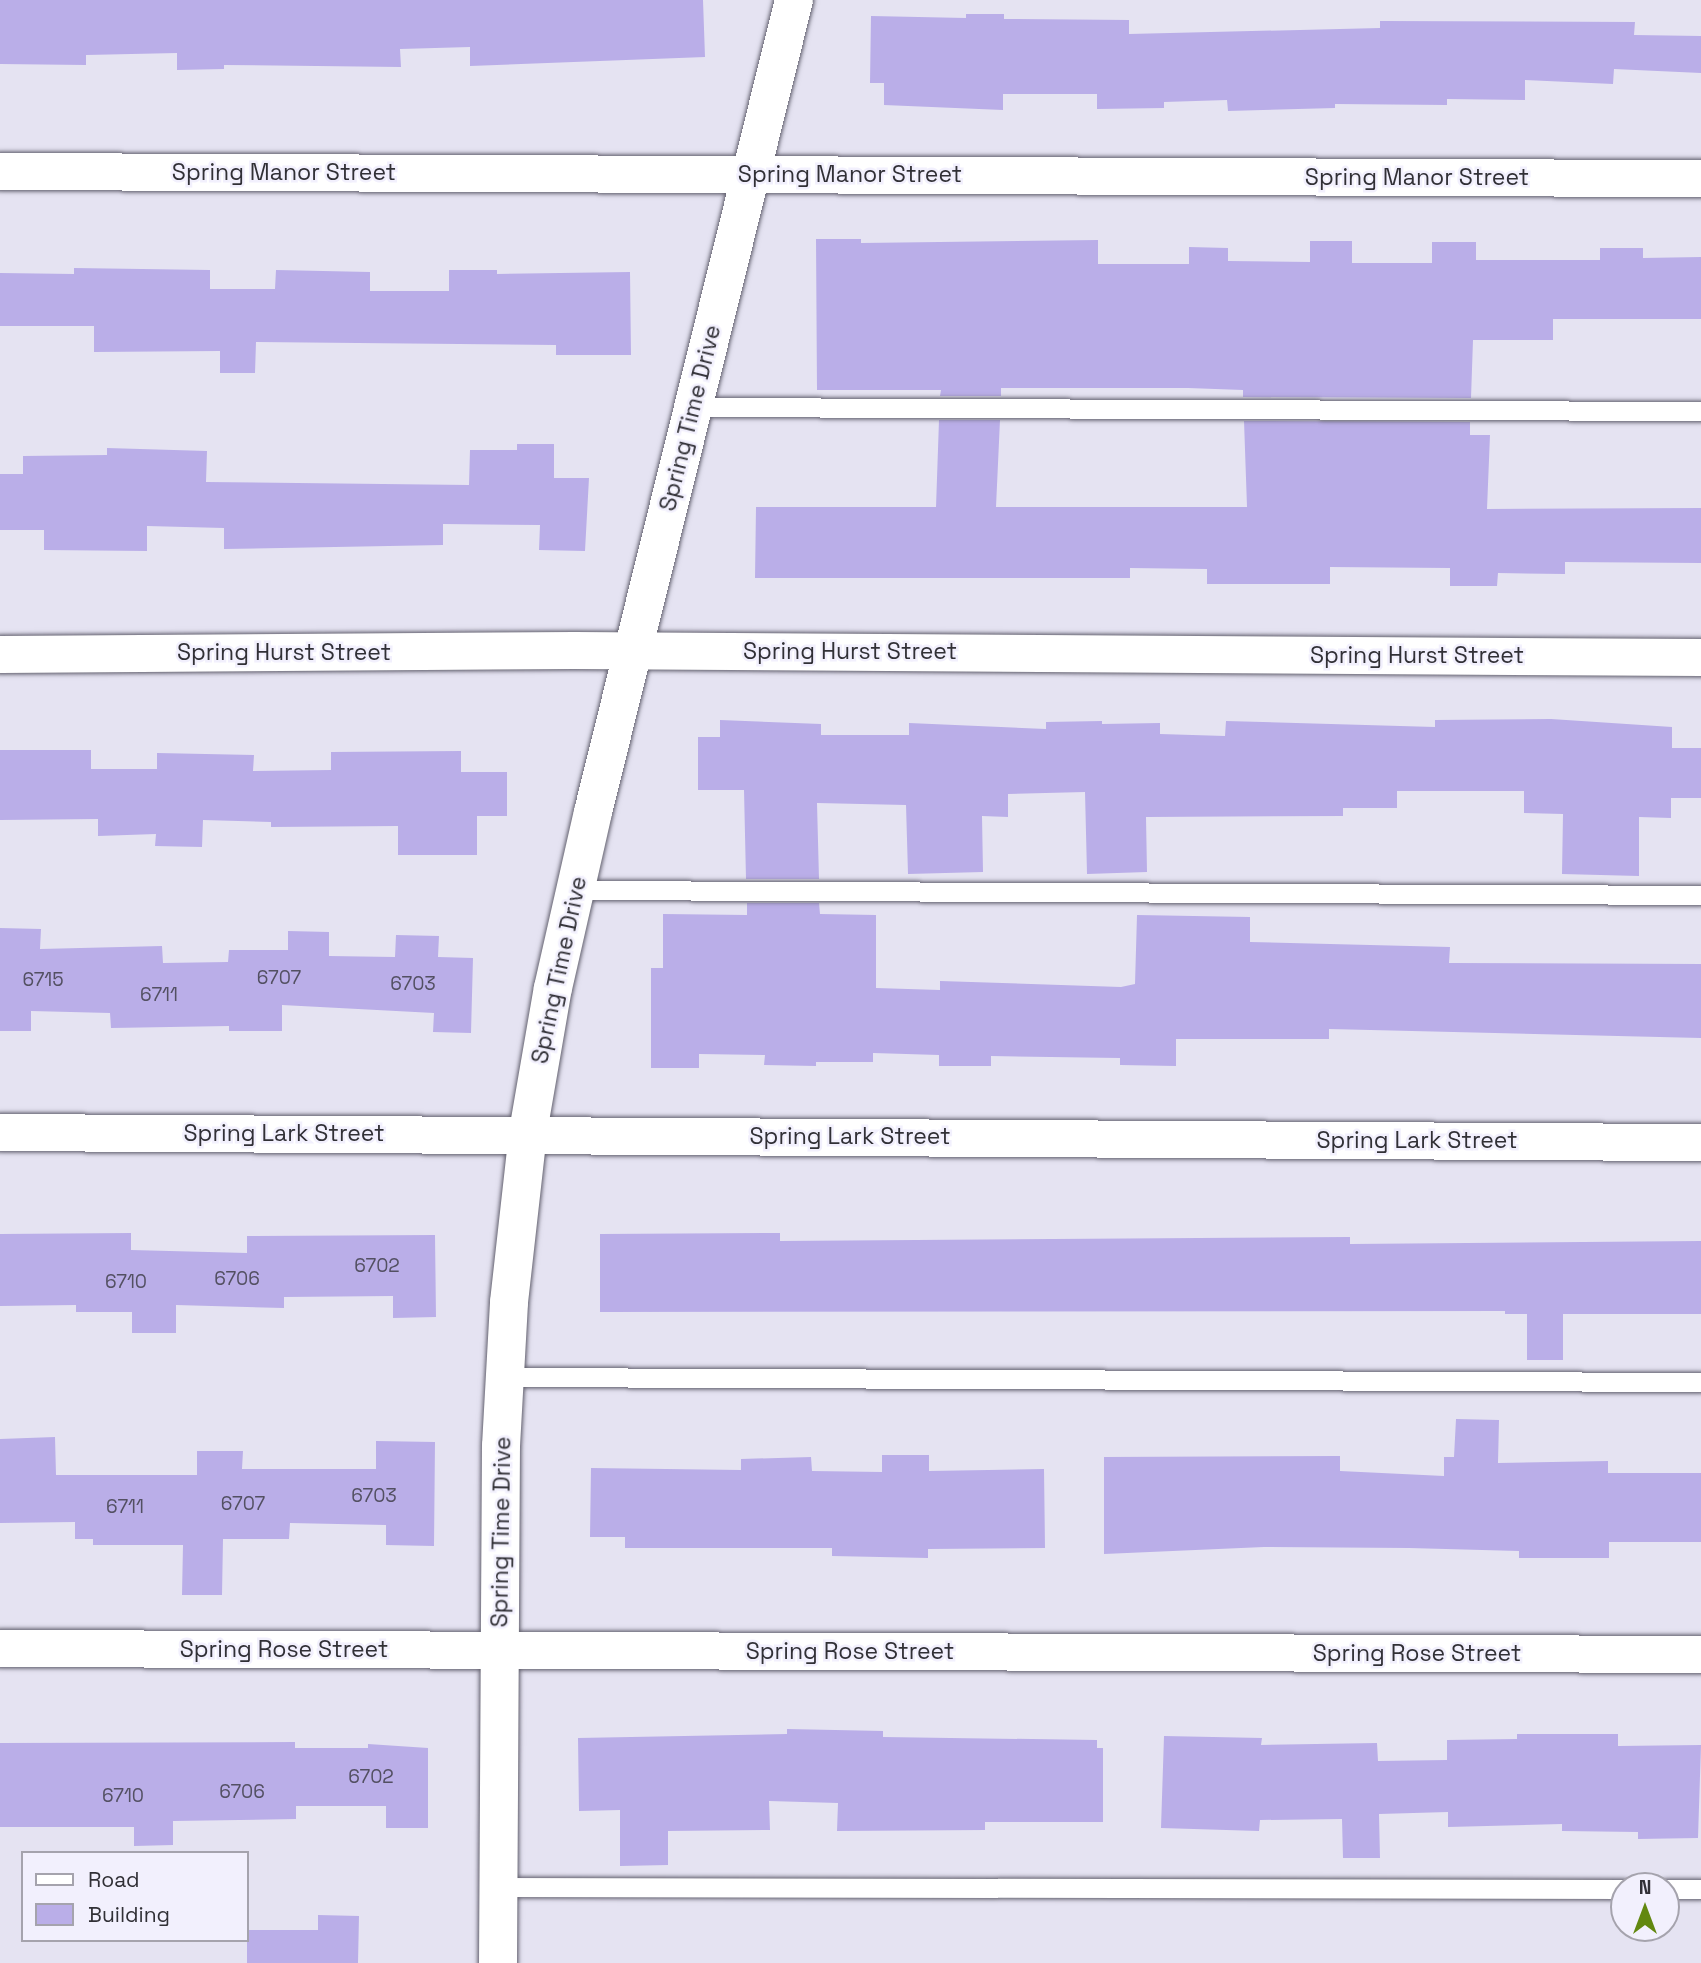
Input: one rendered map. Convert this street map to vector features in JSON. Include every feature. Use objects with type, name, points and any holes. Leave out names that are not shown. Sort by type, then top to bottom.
[{"type":"street","name":"Spring Time Drive","points":[[498,1963],[499,1650],[506,1377],[516,1227],[528,1132],[575,890],[749,173],[794,0]]},
{"type":"street","name":"Spring Manor Street","points":[[0,171],[1701,178]]},
{"type":"street","name":"Spring Hurst Street","points":[[0,654],[634,651],[1701,657]]},
{"type":"street","name":"Spring Lark Street","points":[[0,1132],[528,1132],[1701,1142]]},
{"type":"street","name":"Spring Rose Street","points":[[0,1648],[1701,1654]]},
{"type":"lane","points":[[693,407],[1701,411]]},
{"type":"lane","points":[[575,890],[1701,895]]},
{"type":"lane","points":[[506,1377],[1701,1382]]},
{"type":"lane","points":[[497,1887],[1610,1889]]},
{"type":"lane","points":[[1680,1889],[1701,1889]]},
{"type":"building","points":[[0,0],[703,0],[705,57],[470,66],[470,47],[400,49],[401,67],[224,65],[224,69],[177,70],[177,53],[86,55],[86,65],[0,64]]},
{"type":"building","points":[[966,14],[1004,14],[1004,19],[1129,20],[1129,34],[1380,28],[1380,21],[1635,22],[1634,35],[1701,36],[1701,73],[1614,69],[1613,84],[1525,80],[1525,100],[1447,99],[1447,105],[1335,104],[1335,108],[1228,111],[1227,100],[1164,102],[1164,108],[1097,109],[1097,94],[1003,94],[1003,110],[884,105],[884,83],[870,83],[871,16],[966,18]]},
{"type":"building","points":[[816,239],[861,239],[861,243],[1098,240],[1098,264],[1189,264],[1189,247],[1228,248],[1228,261],[1310,262],[1310,241],[1352,241],[1352,263],[1432,263],[1432,242],[1476,242],[1476,260],[1600,260],[1600,248],[1643,248],[1643,258],[1701,257],[1701,319],[1553,319],[1553,340],[1473,340],[1471,398],[1243,397],[1243,390],[1188,388],[1001,388],[1001,396],[940,396],[941,390],[817,390]]},
{"type":"building","points":[[74,268],[210,270],[210,289],[275,289],[276,270],[370,272],[370,291],[449,291],[449,270],[497,270],[497,274],[630,272],[631,355],[556,355],[556,345],[256,342],[255,373],[220,373],[220,351],[94,352],[94,326],[0,326],[0,273],[74,274]]},
{"type":"building","points":[[939,420],[1000,420],[996,507],[1247,507],[1244,421],[1470,422],[1470,435],[1490,435],[1487,509],[1701,508],[1701,563],[1565,562],[1565,574],[1498,573],[1497,586],[1450,586],[1450,568],[1330,567],[1330,584],[1207,584],[1207,569],[1130,568],[1130,578],[755,578],[756,507],[936,507]]},
{"type":"building","points":[[517,444],[554,444],[554,478],[589,478],[585,551],[539,550],[540,525],[443,524],[443,545],[224,549],[224,528],[147,526],[147,551],[44,550],[44,530],[0,530],[0,474],[23,474],[23,456],[107,455],[107,448],[207,451],[206,482],[469,485],[470,450],[517,450]]},
{"type":"building","points":[[1551,719],[1672,727],[1672,748],[1701,748],[1701,798],[1671,798],[1671,818],[1639,817],[1639,876],[1562,874],[1563,814],[1524,813],[1524,791],[1397,791],[1397,808],[1343,808],[1343,816],[1146,817],[1147,872],[1087,874],[1085,792],[1008,794],[1008,817],[982,816],[983,872],[908,874],[906,805],[817,803],[819,879],[746,879],[744,790],[698,790],[698,737],[720,737],[720,720],[821,724],[821,735],[909,735],[909,723],[1046,729],[1046,722],[1102,721],[1102,724],[1160,723],[1160,734],[1225,736],[1226,721],[1435,727],[1435,720]]},
{"type":"building","points":[[0,750],[91,750],[91,769],[157,769],[157,753],[254,755],[253,771],[331,770],[331,752],[461,751],[461,772],[507,772],[507,816],[477,816],[477,855],[398,855],[398,826],[271,827],[271,822],[203,820],[202,847],[155,846],[156,834],[98,836],[98,819],[0,820]]},
{"type":"building","points":[[747,903],[819,903],[820,914],[876,915],[876,988],[940,990],[940,981],[1121,987],[1135,984],[1137,915],[1250,917],[1250,942],[1450,947],[1449,963],[1701,964],[1701,1038],[1329,1029],[1329,1039],[1176,1039],[1176,1066],[1120,1065],[1120,1058],[991,1056],[991,1066],[939,1066],[939,1055],[873,1053],[873,1062],[816,1062],[816,1066],[764,1065],[765,1055],[699,1054],[699,1068],[651,1068],[651,968],[663,968],[663,914],[747,915]]},
{"type":"building","points":[[0,928],[41,929],[40,949],[162,946],[163,963],[228,962],[229,950],[288,950],[288,931],[329,932],[329,956],[395,957],[396,935],[439,936],[438,957],[473,958],[471,1033],[433,1032],[434,1013],[282,1005],[282,1031],[229,1031],[229,1026],[111,1028],[110,1013],[31,1011],[31,1031],[0,1031]]},
{"type":"building","points":[[131,1233],[131,1250],[247,1253],[247,1236],[435,1235],[436,1317],[393,1318],[393,1296],[284,1297],[284,1308],[176,1305],[176,1333],[132,1333],[132,1312],[76,1312],[76,1305],[0,1306],[0,1234]]},
{"type":"building","points":[[780,1233],[780,1241],[1350,1237],[1350,1244],[1701,1241],[1701,1314],[1563,1314],[1563,1360],[1527,1360],[1527,1314],[1505,1314],[1505,1311],[600,1312],[600,1234]]},
{"type":"building","points":[[1456,1419],[1499,1420],[1498,1463],[1608,1461],[1608,1473],[1701,1473],[1701,1542],[1609,1542],[1609,1558],[1519,1558],[1519,1551],[1409,1548],[1264,1547],[1104,1554],[1104,1457],[1340,1456],[1340,1471],[1444,1476],[1444,1457],[1454,1457]]},
{"type":"building","points":[[55,1437],[56,1475],[197,1475],[197,1451],[243,1451],[242,1469],[376,1469],[376,1441],[435,1442],[434,1546],[386,1545],[386,1525],[290,1523],[289,1539],[223,1539],[222,1595],[182,1595],[183,1545],[93,1545],[93,1539],[75,1539],[75,1522],[0,1523],[0,1439]]},
{"type":"building","points":[[882,1455],[929,1455],[929,1471],[1044,1469],[1045,1548],[928,1549],[928,1558],[832,1556],[832,1548],[625,1548],[625,1537],[590,1537],[591,1468],[741,1470],[741,1459],[811,1457],[812,1471],[882,1472]]},
{"type":"building","points":[[787,1729],[883,1731],[883,1737],[1097,1740],[1097,1748],[1103,1748],[1103,1822],[985,1822],[985,1830],[837,1831],[838,1803],[769,1801],[770,1830],[668,1831],[668,1865],[620,1866],[620,1810],[579,1811],[578,1738],[787,1734]]},
{"type":"building","points":[[1517,1734],[1618,1734],[1618,1746],[1701,1745],[1698,1838],[1638,1839],[1638,1832],[1562,1831],[1562,1824],[1448,1827],[1448,1812],[1379,1814],[1380,1858],[1343,1858],[1342,1819],[1260,1820],[1259,1831],[1161,1828],[1164,1736],[1262,1738],[1261,1745],[1377,1743],[1378,1761],[1447,1760],[1447,1740],[1517,1739]]},
{"type":"building","points":[[295,1742],[295,1748],[368,1748],[368,1744],[428,1748],[428,1828],[386,1828],[386,1806],[296,1806],[296,1819],[173,1821],[173,1845],[134,1846],[134,1827],[0,1827],[0,1743]]},
{"type":"building","points":[[318,1915],[359,1916],[358,1963],[247,1963],[248,1930],[318,1930]]}]
